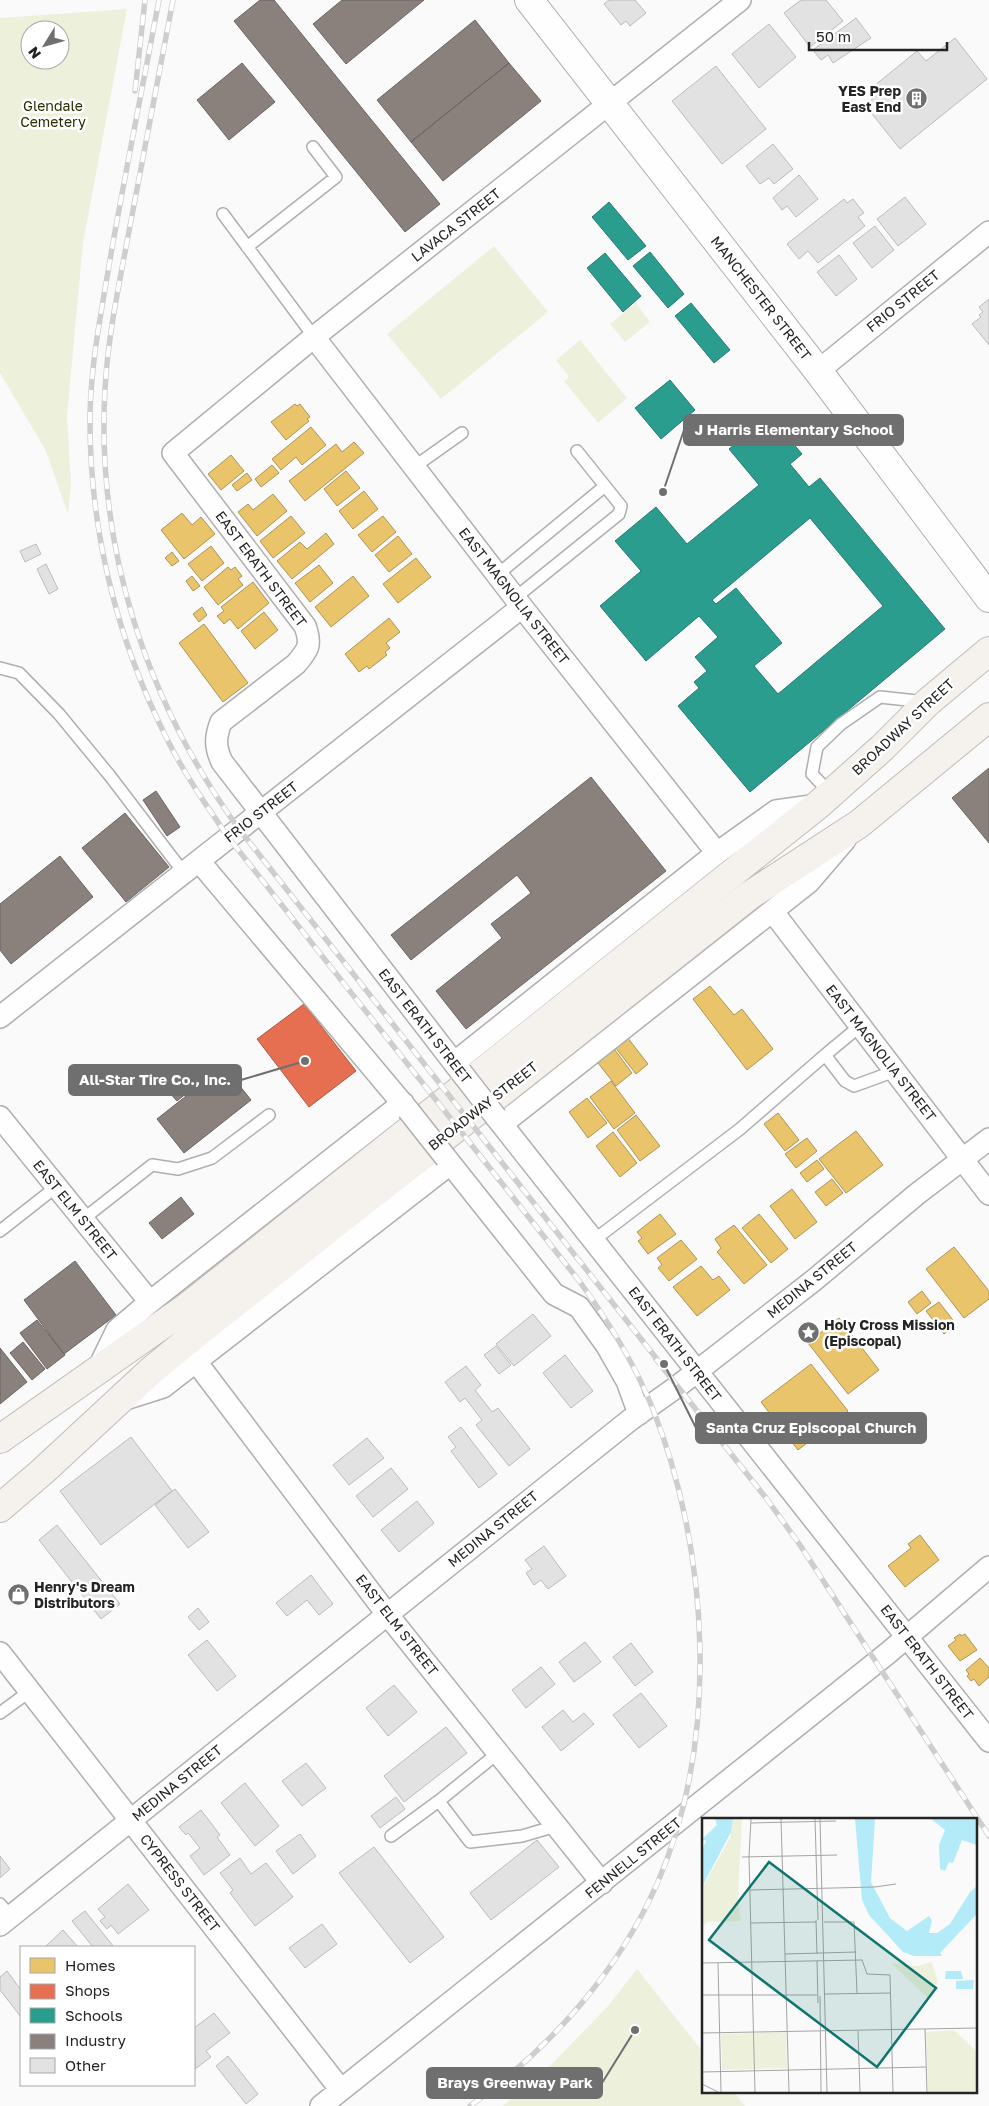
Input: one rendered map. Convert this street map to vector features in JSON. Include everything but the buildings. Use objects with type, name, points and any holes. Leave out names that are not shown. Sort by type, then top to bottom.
[{"type":"main road","name":"BROADWAY STREET","points":[[0,1439],[186,1308],[825,799],[882,748],[928,702],[989,651]]},
{"type":"main road","name":"BROADWAY STREET","points":[[0,1508],[43,1471],[117,1401],[202,1329],[750,895],[859,824],[989,717]]},
{"type":"street","name":"MANCHESTER STREET","points":[[529,0],[818,371],[989,598]]},
{"type":"street","name":"LAVACA STREET","points":[[173,453],[314,337],[740,0]]},
{"type":"street","name":"FRIO STREET","points":[[818,371],[989,232]]},
{"type":"street","name":"EAST MAGNOLIA STREET","points":[[314,337],[519,603],[717,853]]},
{"type":"street","name":"EAST ERATH STREET","points":[[173,453],[305,626],[310,639],[306,652],[296,664],[231,712],[221,722],[216,737],[216,750],[222,762],[457,1068],[989,1741]]},
{"type":"street","name":"FRIO STREET","points":[[0,1017],[260,813],[519,603]]},
{"type":"street","points":[[457,1068],[717,853],[776,811],[825,799]]},
{"type":"street","name":"BROADWAY STREET","points":[[499,1120],[773,912],[809,882],[859,824]]},
{"type":"street","points":[[192,867],[405,1107],[554,1294],[580,1308],[608,1346],[626,1381],[639,1414]]},
{"type":"street","name":"EAST MAGNOLIA STREET","points":[[773,912],[989,1194]]},
{"type":"street","name":"BROADWAY STREET","points":[[97,1371],[117,1330],[150,1302],[405,1107]]},
{"type":"street","name":"EAST ELM STREET","points":[[0,1117],[150,1302]]},
{"type":"street","name":"MEDINA STREET","points":[[4,1915],[131,1820],[639,1414],[697,1372],[814,1280],[917,1194],[989,1138]]},
{"type":"street","name":"BROADWAY STREET","points":[[117,1401],[163,1387],[197,1363],[448,1161]]},
{"type":"street","name":"EAST ELM STREET","points":[[197,1363],[387,1614],[602,1883]]},
{"type":"street","name":"FENNELL STREET","points":[[321,2106],[908,1637],[989,1567]]},
{"type":"street","name":"CYPRESS STREET","points":[[0,1653],[341,2090]]},
{"type":"lane","points":[[247,247],[336,178],[313,147]]},
{"type":"lane","points":[[223,214],[314,337]]},
{"type":"lane","points":[[414,467],[462,433]]},
{"type":"lane","points":[[519,603],[619,514],[621,506],[577,451]]},
{"type":"lane","points":[[497,574],[605,486]]},
{"type":"lane","points":[[0,668],[19,673],[59,714],[110,776],[192,867]]},
{"type":"lane","points":[[825,799],[812,774],[817,747],[842,724],[880,697],[928,702]]},
{"type":"lane","points":[[594,1240],[740,1129],[860,1026]]},
{"type":"lane","points":[[825,1055],[845,1080],[854,1086],[895,1072]]},
{"type":"lane","points":[[82,1220],[152,1165],[178,1169],[212,1158],[269,1115]]},
{"type":"lane","points":[[0,1231],[56,1187]]},
{"type":"lane","points":[[0,1713],[30,1691]]},
{"type":"lane","points":[[391,1836],[440,1800],[498,1753]]},
{"type":"lane","points":[[440,1800],[441,1804],[470,1842],[522,1836],[556,1826]]},
{"type":"green space","name":"Glendale Cemetery","points":[[127,9],[83,243],[67,416],[71,485],[68,514],[46,451],[0,373],[0,18]]},
{"type":"green space","points":[[494,246],[548,312],[441,399],[387,334]]},
{"type":"green space","points":[[636,303],[650,322],[625,342],[610,324]]},
{"type":"green space","points":[[580,340],[627,398],[598,423],[564,381],[569,377],[556,360]]},
{"type":"green space","points":[[637,1969],[702,2051],[702,2094],[736,2094],[745,2106],[503,2106],[548,2068],[608,2006]]},
{"type":"railway","points":[[135,91],[145,0]]},
{"type":"railway","points":[[159,0],[101,314],[92,375],[90,415],[94,498],[100,540],[120,621],[133,660],[148,699],[166,737],[195,788],[228,837],[580,1282],[620,1342],[645,1390],[671,1463],[686,1522],[696,1584],[700,1646],[698,1708],[691,1769],[677,1828],[657,1884],[641,1917],[622,1949],[578,2007],[527,2060],[470,2106]]},
{"type":"railway","points":[[173,0],[115,307],[105,389],[104,448],[109,507],[119,564],[134,621],[153,675],[178,729],[206,780],[239,829],[660,1363]]},
{"type":"railway","points":[[656,1359],[766,1498],[800,1545],[989,1836]]},
{"type":"place","name":"YES Prep East End","points":[[917,99]]},
{"type":"place","name":"J Harris Elementary School","points":[[663,492]]},
{"type":"place","name":"All-Star Tire Co., Inc.","points":[[305,1061]]},
{"type":"place","name":"Holy Cross Mission (Episcopal)","points":[[808,1333]]},
{"type":"place","name":"Santa Cruz Episcopal Church","points":[[664,1364]]},
{"type":"place","name":"Henry's Dream Distributors","points":[[18,1595]]},
{"type":"place","name":"Brays Greenway Park","points":[[635,2030]]}]
